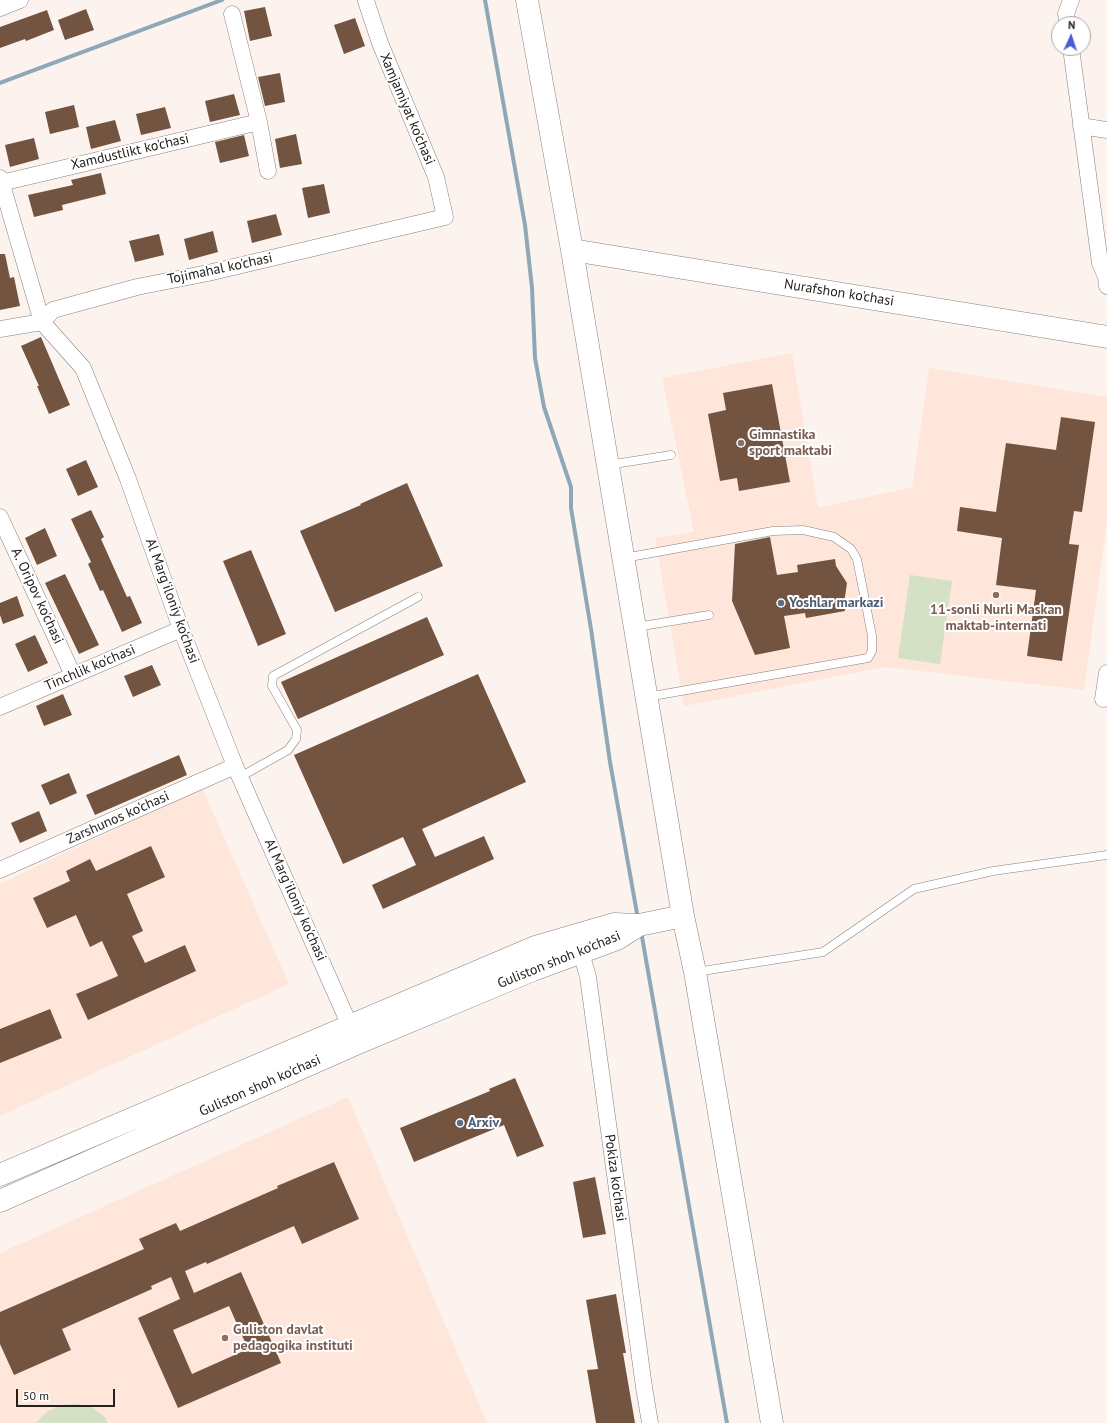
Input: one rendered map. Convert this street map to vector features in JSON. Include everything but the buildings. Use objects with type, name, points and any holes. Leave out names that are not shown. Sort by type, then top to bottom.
[{"type":"main road","points":[[527,0],[572,250],[647,697],[677,917],[695,972],[772,1423]]},
{"type":"main road","name":"Nurafshon ko'chasi","points":[[572,250],[1107,337]]},
{"type":"main road","name":"Guliston shoh ko'chasi","points":[[0,1201],[354,1035],[535,947],[578,944],[614,924],[639,925],[677,917]]},
{"type":"main road","name":"Guliston shoh ko'chasi","points":[[0,1175],[354,1035]]},
{"type":"street","points":[[0,8],[20,0]]},
{"type":"street","points":[[1066,16],[1070,0]]},
{"type":"street","name":"Xamjamiyat ko'chasi","points":[[366,1],[380,43],[436,177],[445,217]]},
{"type":"street","points":[[232,14],[259,122],[268,172]]},
{"type":"street","points":[[1072,56],[1100,263],[1107,280]]},
{"type":"street","name":"Xamdustlikt ko'chasi","points":[[1,180],[259,122]]},
{"type":"street","points":[[1081,126],[1107,130]]},
{"type":"street","name":"Al Marg'iloniy ko'chasi","points":[[1,180],[42,322],[83,368],[128,479],[181,629],[238,772],[354,1035]]},
{"type":"street","name":"Tojimahal ko'chasi","points":[[42,322],[53,310],[137,287],[208,273],[445,217]]},
{"type":"street","points":[[0,329],[42,322]]},
{"type":"street","name":"A. Oripov ko'chasi","points":[[0,517],[73,675]]},
{"type":"street","name":"Tinchlik ko'chasi","points":[[0,707],[181,629]]},
{"type":"street","points":[[1103,699],[1107,674]]},
{"type":"street","name":"Zarshunos ko'chasi","points":[[0,870],[238,772]]},
{"type":"street","name":"Pokiza ko'chasi","points":[[578,944],[588,977],[642,1379],[650,1423]]},
{"type":"lane","points":[[608,465],[671,455]]},
{"type":"lane","points":[[623,558],[774,531],[803,530],[834,537],[850,549],[857,559],[872,636],[872,651],[868,658],[647,697]]},
{"type":"lane","points":[[238,772],[288,750],[296,739],[297,730],[272,686],[273,676],[418,597]]},
{"type":"lane","points":[[635,627],[709,615]]},
{"type":"lane","points":[[695,972],[823,952],[914,889],[993,871],[1107,855]]},
{"type":"shaded area","points":[[792,353],[818,508],[912,487],[929,368],[1107,397],[1107,523],[1084,690],[885,667],[684,706],[655,538],[694,532],[662,378]]},
{"type":"shaded area","points":[[202,788],[289,984],[0,1116],[0,884]]},
{"type":"shaded area","name":"Guliston davlat pedagogika instituti","points":[[348,1097],[487,1423],[0,1423],[0,1253]]},
{"type":"green space","points":[[910,575],[952,581],[940,664],[898,658]]},
{"type":"green space","points":[[78,1404],[93,1408],[105,1417],[108,1423],[36,1423],[48,1411],[62,1405]]},
{"type":"waterway","points":[[0,83],[222,0]]},
{"type":"waterway","points":[[485,0],[525,225],[532,288],[535,358],[544,407],[571,487],[571,508],[591,629],[610,762],[638,919]]},
{"type":"waterway","points":[[641,931],[727,1423]]},
{"type":"place","name":"Gimnastika sport maktabi","points":[[741,443]]},
{"type":"place","name":"11-sonli Nurli Maskan maktab-internati","points":[[996,595]]},
{"type":"place","name":"Yoshlar markazi","points":[[781,603]]},
{"type":"place","name":"Arxiv","points":[[460,1123]]},
{"type":"place","name":"Guliston davlat pedagogika instituti","points":[[225,1338]]}]
